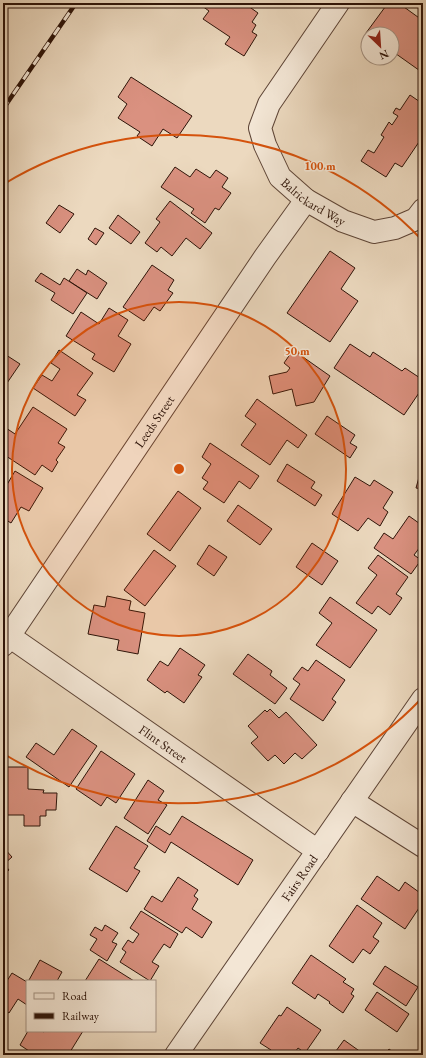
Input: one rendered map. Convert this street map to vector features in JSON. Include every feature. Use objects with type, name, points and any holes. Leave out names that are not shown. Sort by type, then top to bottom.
[{"type":"street","name":"Balrickard Way","points":[[338,3],[269,104],[260,128],[265,144],[280,177],[306,200],[343,221],[374,232],[395,228],[416,219],[423,210]]},
{"type":"street","name":"Leeds Street","points":[[6,640],[265,257],[306,200]]},
{"type":"street","name":"Flint Street","points":[[6,640],[318,851]]},
{"type":"street","name":"Fairs Road","points":[[176,1055],[423,699]]},
{"type":"street","points":[[352,801],[423,846]]},
{"type":"building","points":[[198,3],[244,3],[258,13],[252,22],[256,25],[252,32],[257,35],[244,56],[225,44],[230,37],[203,19],[209,11]]},
{"type":"building","points":[[388,3],[407,3],[404,7],[422,20],[423,19],[423,73],[400,57],[400,26],[371,26]]},
{"type":"building","points":[[131,77],[192,116],[177,138],[163,129],[152,146],[137,136],[140,132],[118,118],[127,104],[118,97]]},
{"type":"building","points":[[410,95],[423,104],[423,136],[402,167],[395,163],[386,177],[361,161],[368,150],[374,153],[384,137],[381,135],[389,122],[392,125],[398,116],[393,113],[396,108],[400,110]]},
{"type":"building","points":[[175,167],[190,177],[196,169],[210,178],[216,170],[228,178],[222,187],[231,193],[219,210],[215,208],[205,223],[191,213],[194,209],[161,187]]},
{"type":"building","points":[[170,201],[212,233],[200,249],[186,238],[172,256],[161,247],[157,252],[145,243],[160,222],[156,219]]},
{"type":"building","points":[[59,205],[74,214],[60,233],[46,223]]},
{"type":"building","points":[[118,215],[140,232],[131,244],[109,228]]},
{"type":"building","points":[[95,228],[104,233],[96,245],[88,239]]},
{"type":"building","points":[[330,251],[355,268],[341,289],[358,301],[330,342],[287,313]]},
{"type":"building","points":[[152,265],[174,280],[168,290],[173,293],[160,311],[154,307],[144,321],[123,307]]},
{"type":"building","points":[[77,269],[86,275],[88,270],[107,283],[97,299],[69,281]]},
{"type":"building","points":[[41,273],[60,285],[64,278],[87,293],[73,314],[51,300],[55,293],[35,281]]},
{"type":"building","points":[[109,308],[128,320],[118,336],[131,344],[114,372],[92,359],[95,354],[66,336],[81,312],[99,324]]},
{"type":"building","points":[[350,344],[370,357],[373,352],[402,371],[405,368],[423,380],[423,387],[404,415],[334,368]]},
{"type":"building","points":[[59,350],[93,373],[77,395],[86,400],[75,416],[33,388],[42,375],[52,381],[60,369],[51,363]]},
{"type":"building","points":[[293,350],[330,376],[314,402],[296,406],[292,389],[273,394],[269,376],[287,372],[290,368],[284,363]]},
{"type":"building","points":[[3,353],[20,364],[7,383],[3,381]]},
{"type":"building","points":[[257,399],[307,435],[298,448],[287,440],[270,465],[241,445],[256,424],[245,416]]},
{"type":"building","points":[[33,407],[67,429],[58,443],[65,447],[56,460],[58,462],[52,472],[42,465],[35,475],[3,454],[3,426],[15,434]]},
{"type":"building","points":[[327,416],[355,435],[350,443],[357,447],[350,458],[315,434]]},
{"type":"building","points":[[210,443],[259,476],[250,489],[239,481],[224,503],[203,489],[208,482],[202,478],[211,464],[202,457]]},
{"type":"building","points":[[423,463],[423,489],[416,488]]},
{"type":"building","points":[[287,464],[315,482],[311,488],[322,495],[315,506],[277,481]]},
{"type":"building","points":[[15,471],[43,488],[29,511],[21,507],[11,523],[3,518],[3,487],[5,488]]},
{"type":"building","points":[[355,477],[370,486],[374,480],[393,492],[383,508],[388,512],[380,526],[368,518],[358,531],[332,514]]},
{"type":"building","points":[[178,491],[201,508],[170,551],[147,534]]},
{"type":"building","points":[[238,505],[272,529],[260,545],[227,521]]},
{"type":"building","points":[[409,516],[423,526],[423,543],[414,555],[421,560],[411,574],[374,548],[384,533],[393,539]]},
{"type":"building","points":[[312,543],[338,561],[322,585],[296,567]]},
{"type":"building","points":[[209,545],[227,557],[214,576],[197,564]]},
{"type":"building","points":[[154,550],[176,566],[145,606],[124,590]]},
{"type":"building","points":[[378,555],[408,577],[396,594],[402,598],[390,615],[378,606],[372,614],[356,603],[377,575],[368,568]]},
{"type":"building","points":[[107,596],[131,601],[129,610],[145,613],[138,654],[117,650],[119,640],[88,634],[94,605],[105,607]]},
{"type":"building","points":[[330,597],[377,630],[350,668],[316,645],[332,623],[319,613]]},
{"type":"building","points":[[180,648],[205,665],[198,675],[202,677],[184,703],[167,691],[165,693],[147,680],[160,661],[168,666]]},
{"type":"building","points":[[248,654],[272,671],[270,675],[287,688],[275,704],[233,674]]},
{"type":"building","points":[[316,660],[345,680],[332,699],[336,702],[323,721],[290,699],[300,684],[293,679],[302,667],[308,671]]},
{"type":"building","points":[[270,709],[279,718],[286,712],[317,745],[302,759],[295,753],[284,764],[275,755],[268,761],[251,743],[258,737],[248,726],[265,710],[267,712]]},
{"type":"building","points":[[72,729],[97,746],[69,787],[26,757],[36,743],[54,755]]},
{"type":"building","points":[[101,751],[135,774],[116,803],[107,797],[101,806],[76,789]]},
{"type":"building","points":[[7,767],[28,767],[28,789],[44,790],[43,793],[57,793],[56,810],[46,810],[46,816],[40,816],[40,826],[24,826],[24,815],[4,815]]},
{"type":"building","points":[[148,780],[164,791],[158,800],[167,805],[148,834],[124,818]]},
{"type":"building","points":[[182,816],[253,860],[238,885],[171,842],[165,853],[147,841],[156,826],[170,835]]},
{"type":"building","points":[[116,826],[148,846],[134,868],[140,871],[127,892],[89,869]]},
{"type":"building","points":[[3,847],[12,857],[4,864],[9,870],[3,875]]},
{"type":"building","points":[[377,876],[399,891],[405,882],[423,895],[423,902],[405,929],[361,899]]},
{"type":"building","points":[[178,877],[198,890],[194,896],[198,899],[192,909],[212,922],[202,938],[186,927],[182,933],[144,909],[152,896],[162,902]]},
{"type":"building","points":[[357,905],[382,923],[373,937],[379,941],[370,954],[363,949],[353,963],[329,946]]},
{"type":"building","points":[[141,911],[178,934],[170,948],[164,944],[152,962],[159,966],[151,980],[120,962],[126,952],[122,949],[128,940],[133,943],[139,934],[130,928]]},
{"type":"building","points":[[105,925],[118,933],[112,942],[117,944],[107,961],[90,950],[97,939],[90,935],[95,927],[102,931]]},
{"type":"building","points":[[311,955],[346,979],[343,982],[354,989],[351,994],[354,996],[343,1013],[318,994],[315,999],[292,983]]},
{"type":"building","points":[[99,959],[132,980],[86,980]]},
{"type":"building","points":[[40,960],[62,972],[58,980],[29,980]]},
{"type":"building","points":[[385,966],[418,987],[406,1006],[373,984]]},
{"type":"building","points":[[12,973],[26,981],[26,1004],[18,999],[9,1013],[3,1009],[3,987]]},
{"type":"building","points":[[377,992],[409,1014],[397,1032],[365,1010]]},
{"type":"building","points":[[287,1007],[321,1030],[305,1053],[298,1048],[293,1055],[271,1055],[269,1053],[271,1050],[260,1043],[279,1015],[281,1016]]},
{"type":"building","points":[[27,1032],[82,1032],[70,1052],[75,1055],[35,1055],[20,1045]]},
{"type":"building","points":[[344,1040],[365,1055],[333,1055]]},
{"type":"building","points":[[389,1049],[397,1055],[384,1055]]},
{"type":"railway","points":[[3,109],[76,3]]}]
